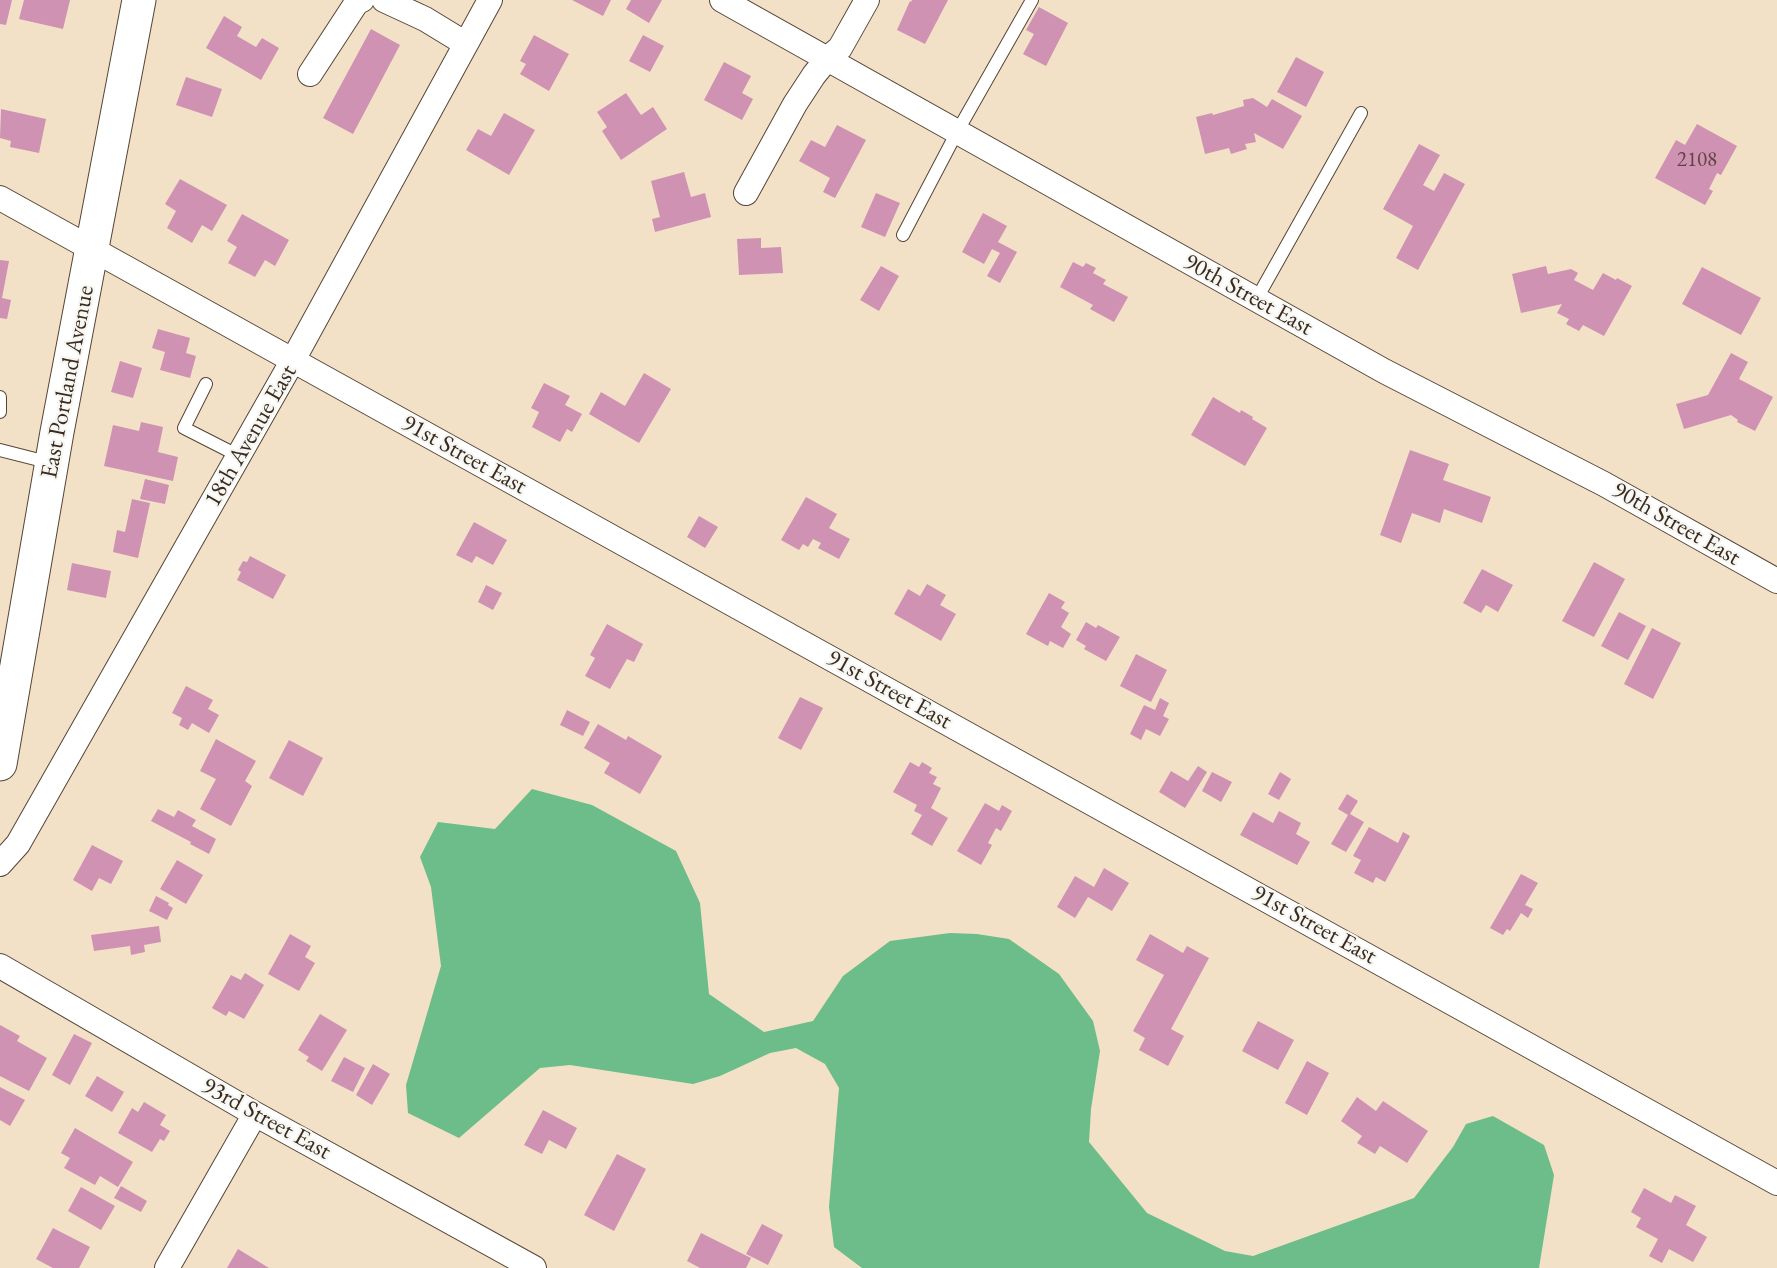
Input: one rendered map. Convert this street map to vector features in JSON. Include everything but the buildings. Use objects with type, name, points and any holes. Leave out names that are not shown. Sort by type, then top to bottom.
[{"type":"main road","name":"East Portland Avenue","points":[[0,764],[52,464],[139,0]]},
{"type":"street","points":[[310,74],[357,2],[362,0]]},
{"type":"street","points":[[384,0],[425,19],[466,44]]},
{"type":"street","name":"18th Avenue East","points":[[0,864],[18,844],[239,456],[490,0]]},
{"type":"street","name":"90th Street East","points":[[722,0],[1384,371],[1604,484],[1777,581]]},
{"type":"street","points":[[746,193],[795,104],[814,75],[840,48],[867,0]]},
{"type":"street","name":"91st Street East","points":[[0,198],[1777,1183]]},
{"type":"street","name":"93rd Street East","points":[[0,966],[255,1114],[528,1266]]},
{"type":"street","points":[[167,1268],[255,1114]]},
{"type":"lane","points":[[903,235],[957,132],[1032,0]]},
{"type":"lane","points":[[1256,300],[1361,113]]},
{"type":"lane","points":[[206,384],[184,428],[239,456]]},
{"type":"lane","points":[[0,397],[0,412]]},
{"type":"lane","points":[[0,450],[52,464]]},
{"type":"green space","points":[[532,789],[592,805],[676,851],[700,903],[709,994],[764,1032],[813,1021],[843,976],[890,941],[950,933],[1009,939],[1059,974],[1093,1021],[1100,1051],[1091,1109],[1089,1142],[1147,1213],[1225,1251],[1253,1256],[1414,1198],[1453,1147],[1466,1124],[1493,1116],[1544,1145],[1554,1175],[1539,1268],[862,1268],[834,1247],[829,1207],[839,1088],[825,1064],[796,1048],[770,1053],[720,1076],[693,1084],[570,1065],[540,1068],[459,1138],[408,1113],[406,1085],[441,966],[431,887],[420,857],[438,822],[495,829]]}]
